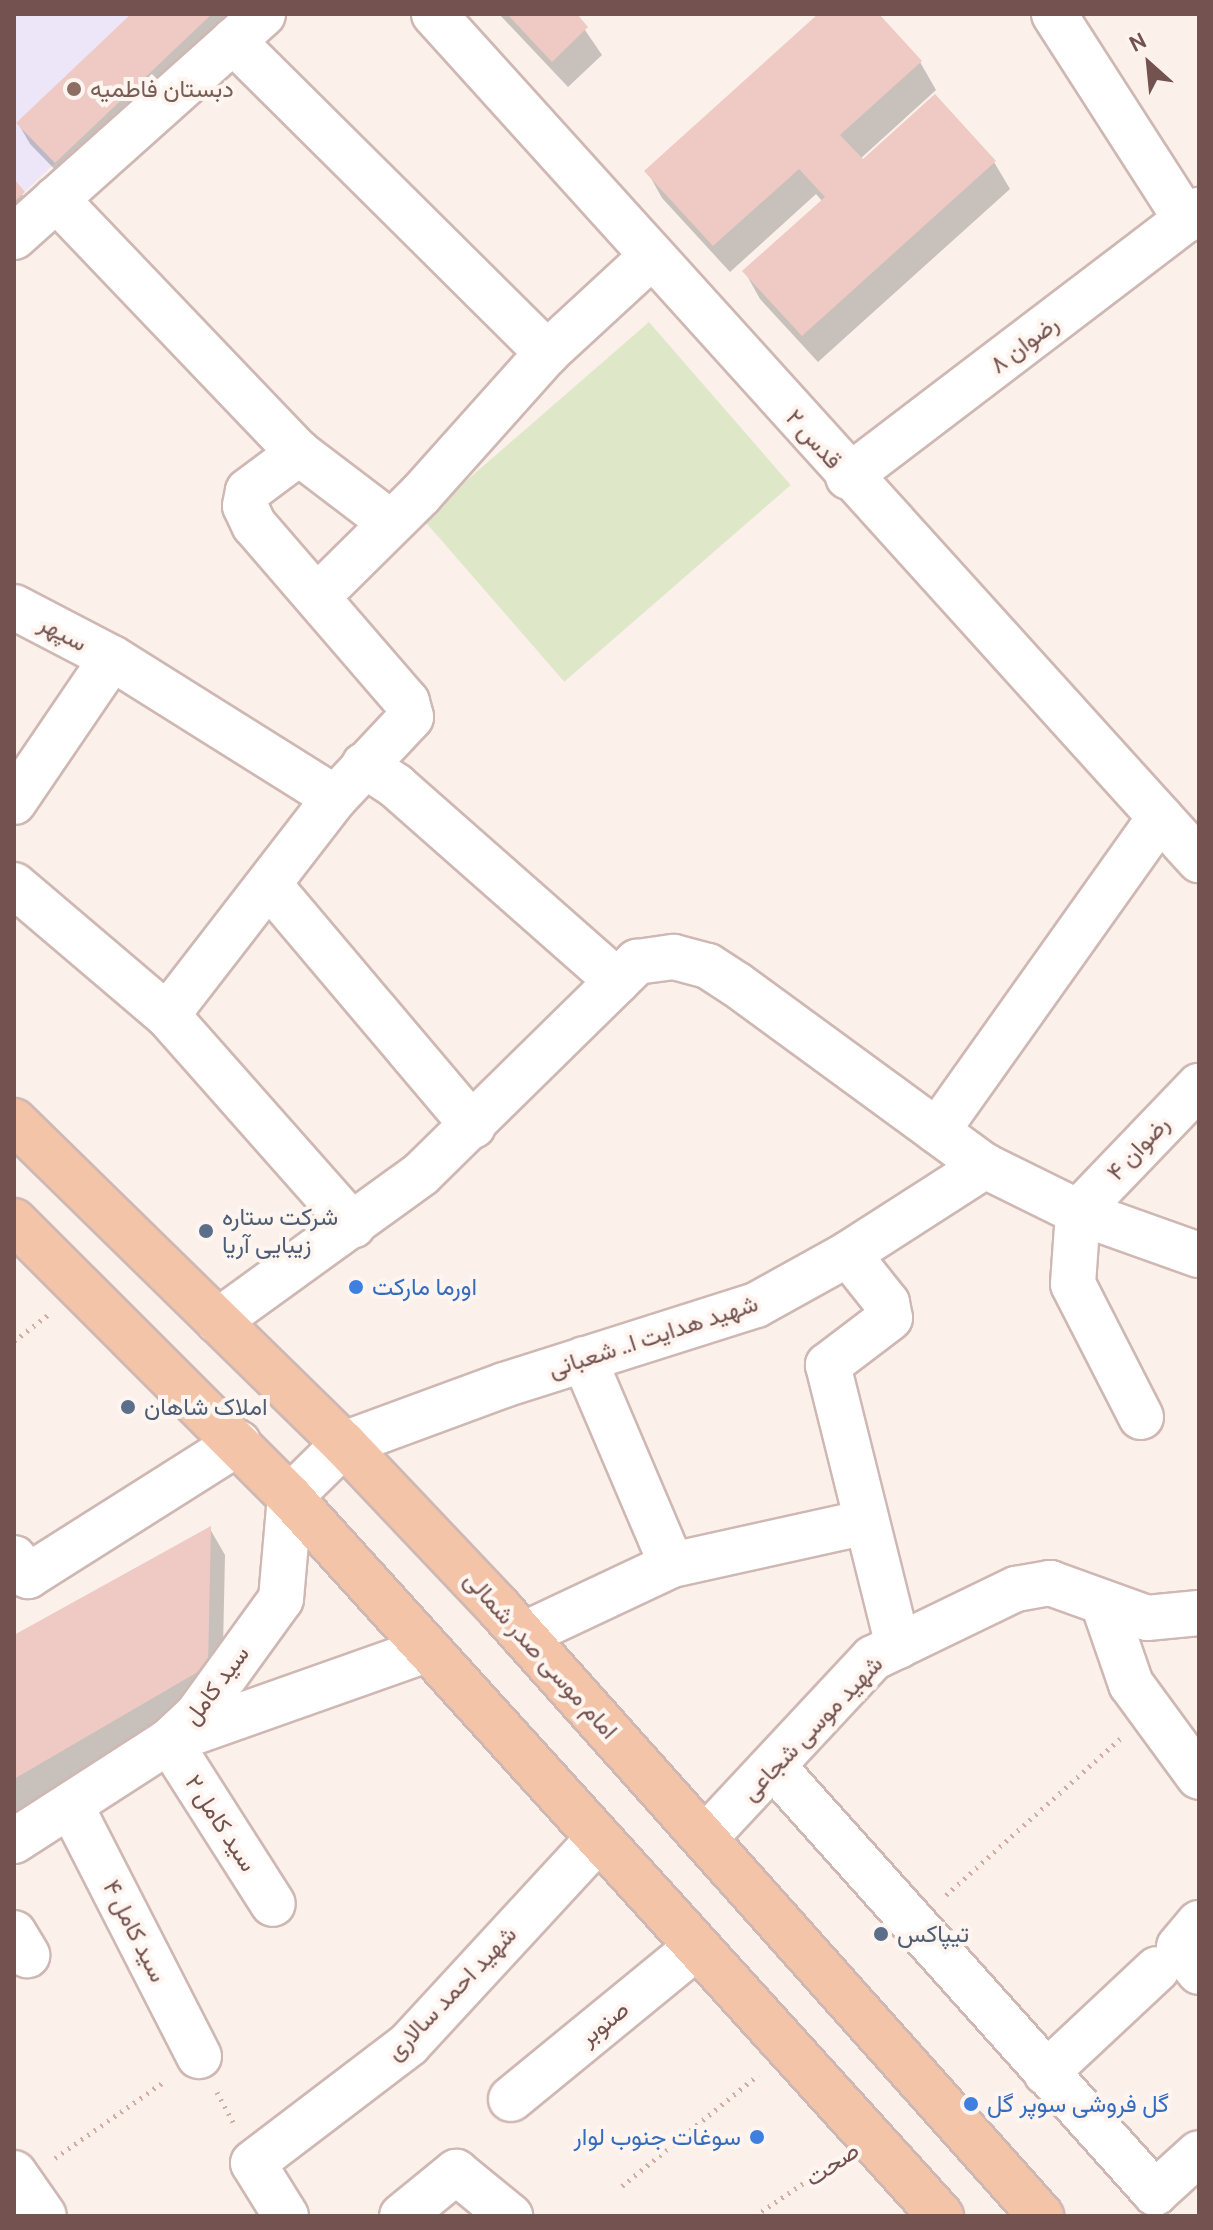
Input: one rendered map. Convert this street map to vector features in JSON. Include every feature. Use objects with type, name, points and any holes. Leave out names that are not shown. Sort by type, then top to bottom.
[{"type":"main road","name":"امام موسی صدر شمالی","points":[[14,1121],[344,1444],[523,1635],[1041,2216]]},
{"type":"main road","points":[[14,1221],[290,1497],[941,2216]]},
{"type":"street","name":"قدس ۲","points":[[434,14],[848,477],[1199,860]]},
{"type":"street","points":[[1054,14],[1192,215]]},
{"type":"street","points":[[14,237],[248,27],[430,233],[547,353]]},
{"type":"street","points":[[56,199],[299,453],[390,522]]},
{"type":"street","name":"رضوان ۸","points":[[848,477],[1192,215]]},
{"type":"street","points":[[318,596],[547,353],[651,257]]},
{"type":"street","points":[[167,1015],[271,887],[335,798],[411,717],[407,702],[254,525],[245,506],[248,491],[299,453]]},
{"type":"street","name":"سپهر","points":[[14,607],[112,658],[335,798]]},
{"type":"street","points":[[14,802],[112,658]]},
{"type":"street","points":[[364,765],[396,786],[617,981]]},
{"type":"street","points":[[937,1131],[1160,817]]},
{"type":"street","points":[[14,885],[167,1015],[353,1225]]},
{"type":"street","points":[[271,887],[473,1126]]},
{"type":"street","points":[[218,1321],[353,1225],[473,1126],[637,962],[674,957],[708,966],[985,1166],[1078,1212],[1199,1255]]},
{"type":"street","name":"رضوان ۴","points":[[1078,1212],[1197,1091]]},
{"type":"street","name":"شهید هدایت ا.. شعبانی","points":[[344,1444],[584,1359],[756,1305],[848,1254],[985,1166]]},
{"type":"street","points":[[1078,1212],[1073,1284],[1141,1417]]},
{"type":"street","points":[[848,1254],[887,1303],[890,1318],[828,1365],[898,1646]]},
{"type":"street","points":[[584,1359],[672,1565]]},
{"type":"street","points":[[14,1558],[28,1576],[238,1443]]},
{"type":"street","points":[[290,1497],[344,1444]]},
{"type":"street","name":"سید کامل","points":[[14,1841],[169,1741],[197,1715],[281,1599],[290,1497]]},
{"type":"street","points":[[523,1635],[672,1565],[866,1522]]},
{"type":"street","name":"شهید موسی شجاعی","points":[[705,1838],[873,1658],[1016,1589],[1050,1583],[1104,1606],[1147,1618],[1199,1613]]},
{"type":"street","points":[[1104,1606],[1131,1684],[1199,1777]]},
{"type":"street","points":[[169,1741],[427,1650]]},
{"type":"street","name":"سید کامل ۲","points":[[169,1741],[273,1904]]},
{"type":"street","points":[[773,1766],[912,1925],[1155,2193],[1199,2153]]},
{"type":"street","name":"سید کامل ۴","points":[[71,1806],[199,2056]]},
{"type":"street","name":"شهید احمد سالاری","points":[[253,2163],[409,2044],[598,1839]]},
{"type":"street","points":[[1046,2073],[1178,1970],[1179,1947],[1199,1923]]},
{"type":"street","name":"صنوبر","points":[[511,2099],[697,1947]]},
{"type":"street","points":[[253,2163],[286,2216]]},
{"type":"street","points":[[402,2216],[456,2172],[510,2216]]},
{"type":"path","points":[[912,1925],[1151,1712]]},
{"type":"path","points":[[622,2186],[789,2049]]},
{"type":"path","points":[[26,2190],[199,2056],[253,2163]]},
{"type":"path","name":"صحت","points":[[755,2216],[870,2138]]},
{"type":"shaded area","name":"دبستان فاطمیه","points":[[14,14],[212,14],[14,202]]},
{"type":"green space","points":[[649,322],[791,485],[564,682],[423,519]]},
{"type":"building","points":[[131,14],[212,14],[55,163],[16,123]]},
{"type":"building","points":[[507,14],[577,14],[588,27],[552,62]]},
{"type":"building","points":[[818,14],[879,14],[922,61],[840,135],[863,159],[935,94],[996,161],[802,336],[742,271],[825,197],[799,169],[713,246],[644,171]]},
{"type":"building","points":[[14,179],[25,192],[14,202]]},
{"type":"building","points":[[211,1526],[208,1666],[14,1779],[14,1635]]},
{"type":"place","name":"دبستان فاطمیه","points":[[74,89]]},
{"type":"place","name":"شرکت ستاره زیبایی آریا","points":[[206,1231]]},
{"type":"place","name":"اورما مارکت","points":[[356,1287]]},
{"type":"place","name":"املاک شاهان","points":[[128,1407]]},
{"type":"place","name":"تیپاکس","points":[[881,1934]]},
{"type":"place","name":"گل فروشی سوپر گل","points":[[971,2104]]},
{"type":"place","name":"سوغات جنوب لوار","points":[[757,2137]]}]
